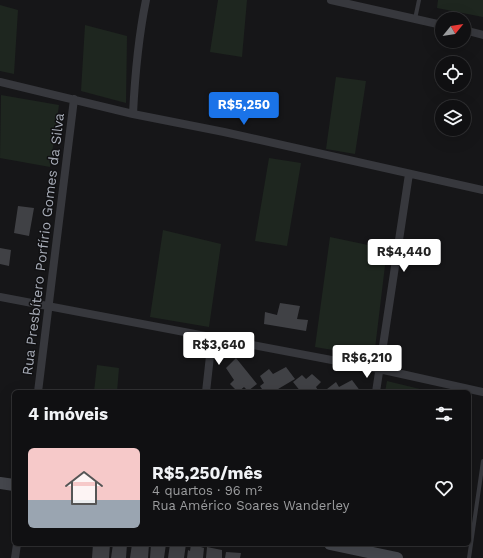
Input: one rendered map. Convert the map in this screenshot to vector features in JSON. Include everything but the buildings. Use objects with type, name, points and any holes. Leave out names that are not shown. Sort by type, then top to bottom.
[{"type":"main road","points":[[0,483],[12,485]]},
{"type":"main road","points":[[339,546],[397,558]]},
{"type":"street","points":[[133,114],[136,57],[146,0]]},
{"type":"street","points":[[331,0],[435,23]]},
{"type":"street","points":[[471,31],[483,34]]},
{"type":"street","points":[[0,82],[133,114],[224,132],[483,190]]},
{"type":"street","name":"Rua Presbítero Porfírio Gomes da Silva","points":[[38,390],[74,99]]},
{"type":"street","points":[[376,390],[410,174]]},
{"type":"street","points":[[0,297],[379,369],[483,392]]},
{"type":"street","points":[[206,390],[212,338]]},
{"type":"street","points":[[15,558],[17,546]]},
{"type":"lane","points":[[415,19],[419,0]]},
{"type":"lane","points":[[471,544],[483,461]]},
{"type":"lane","points":[[469,558],[471,546]]},
{"type":"shaded area","points":[[218,0],[247,0],[242,57],[210,52]]},
{"type":"shaded area","points":[[438,0],[483,0],[483,17],[471,15],[471,12],[457,12],[437,8]]},
{"type":"shaded area","points":[[0,5],[18,10],[14,74],[0,71]]},
{"type":"shaded area","points":[[85,25],[127,36],[126,103],[81,91]]},
{"type":"shaded area","points":[[336,77],[366,81],[355,154],[326,149]]},
{"type":"shaded area","points":[[1,95],[59,105],[50,167],[0,158]]},
{"type":"shaded area","points":[[269,158],[301,163],[287,246],[255,241]]},
{"type":"shaded area","points":[[163,230],[221,244],[209,327],[150,317]]},
{"type":"shaded area","points":[[330,237],[387,249],[374,357],[315,347]]},
{"type":"shaded area","points":[[97,365],[119,368],[117,390],[94,390]]},
{"type":"shaded area","points":[[387,381],[424,390],[385,390]]}]
